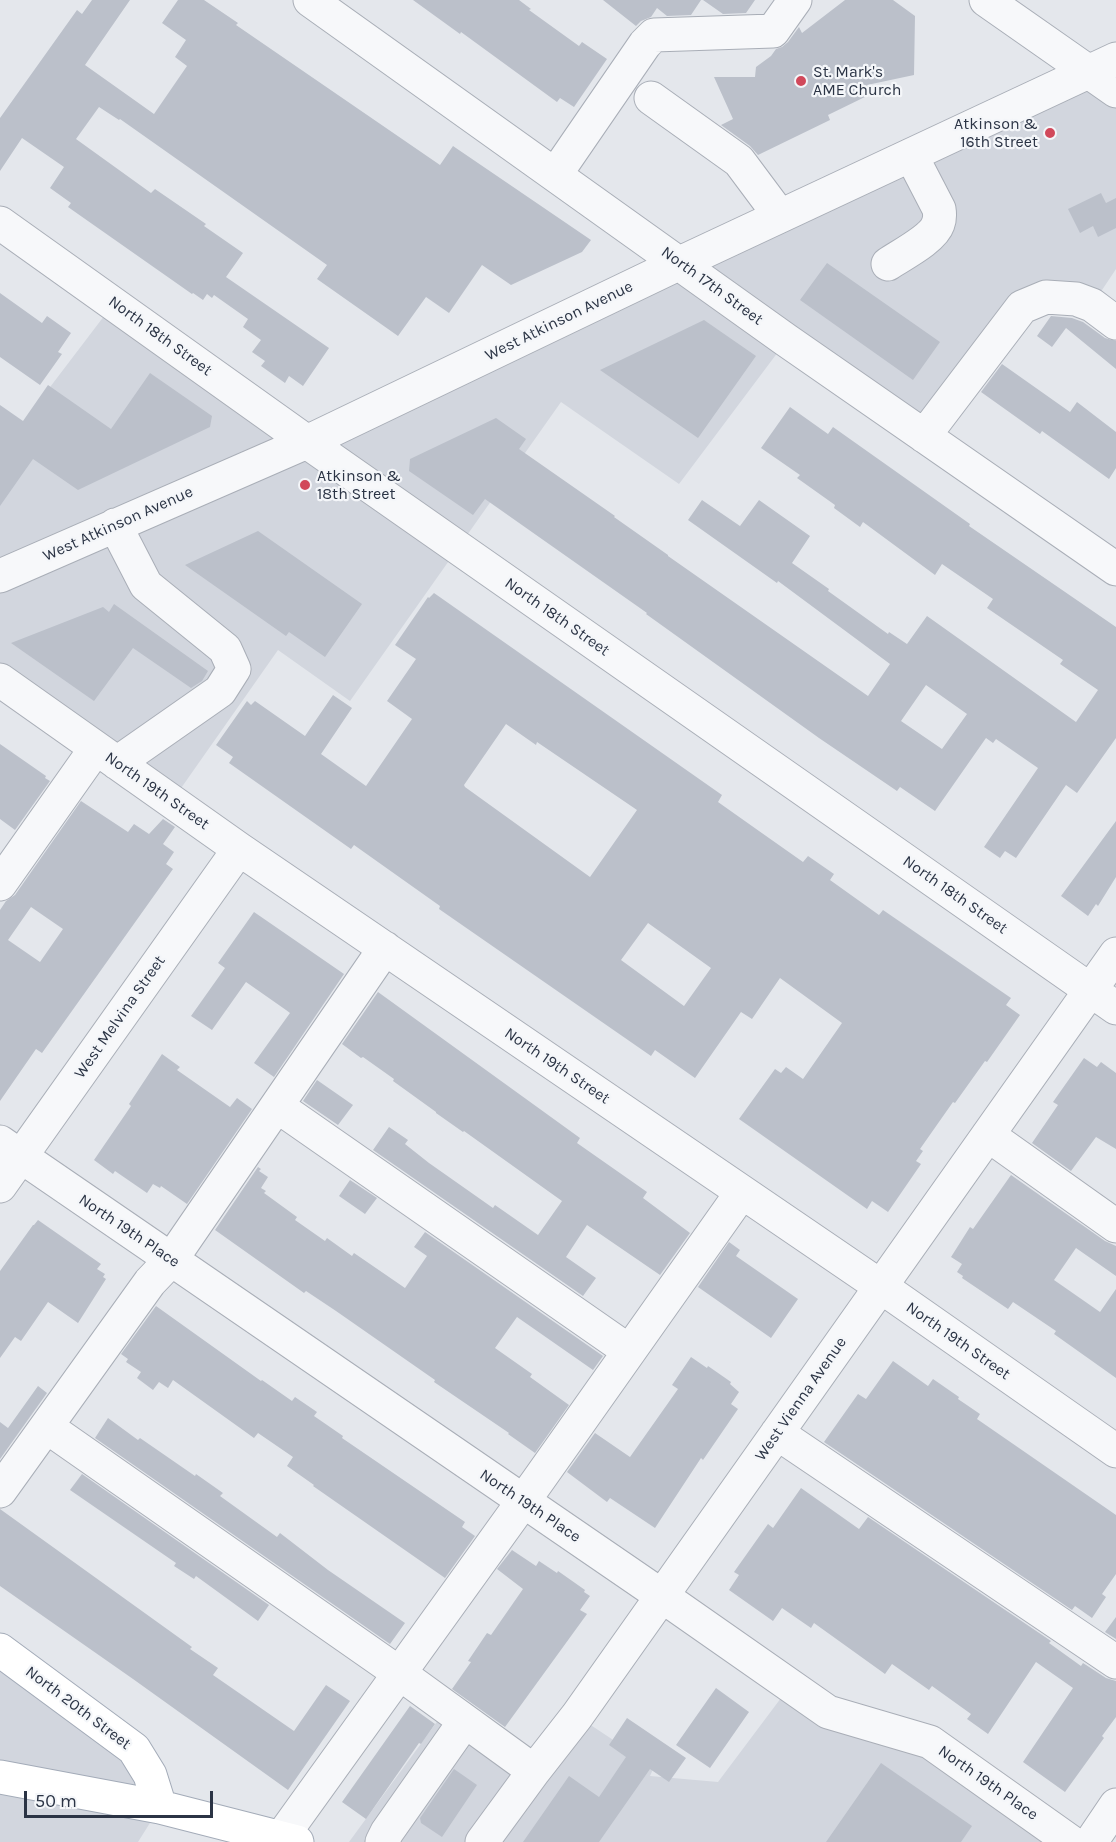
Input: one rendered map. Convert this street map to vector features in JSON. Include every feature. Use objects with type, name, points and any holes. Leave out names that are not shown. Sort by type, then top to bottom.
[{"type":"main road","name":"North 20th Street","points":[[2,1656],[134,1749],[150,1775],[160,1807]]},
{"type":"main road","points":[[0,1777],[160,1807],[289,1840]]},
{"type":"street","name":"North 17th Street","points":[[310,0],[924,436],[1116,569]]},
{"type":"street","points":[[555,175],[645,44],[654,35],[773,31],[795,0]]},
{"type":"street","points":[[986,0],[1103,65],[1116,91]]},
{"type":"street","name":"West Atkinson Avenue","points":[[0,576],[307,442],[680,263],[1103,65]]},
{"type":"street","points":[[651,98],[738,161],[780,216]]},
{"type":"street","points":[[888,264],[932,234],[940,218],[936,203],[911,155]]},
{"type":"street","name":"North 18th Street","points":[[0,223],[307,442],[1103,999]]},
{"type":"street","points":[[924,436],[1022,307],[1046,297],[1076,299],[1092,305],[1116,323]]},
{"type":"street","points":[[0,884],[107,755],[220,691],[234,669],[225,649],[146,585],[116,525]]},
{"type":"street","name":"North 19th Street","points":[[0,680],[239,849],[880,1286],[1116,1450]]},
{"type":"street","name":"West Melvina Street","points":[[0,1186],[11,1149],[239,849]]},
{"type":"street","points":[[0,1491],[150,1282],[171,1260],[386,948]]},
{"type":"street","name":"West Vienna Avenue","points":[[482,1842],[577,1716],[988,1135],[1103,999],[1116,954]]},
{"type":"street","points":[[277,1106],[629,1351]]},
{"type":"street","points":[[988,1135],[1116,1227]]},
{"type":"street","name":"North 19th Place","points":[[11,1149],[828,1712],[930,1742],[1071,1842]]},
{"type":"street","points":[[289,1840],[399,1673],[741,1192]]},
{"type":"street","points":[[47,1427],[399,1673],[534,1771]]},
{"type":"street","points":[[777,1433],[1116,1662]]},
{"type":"street","points":[[382,1842],[465,1721]]},
{"type":"street","points":[[1091,1842],[1116,1805]]},
{"type":"shaded area","points":[[1089,71],[1116,91],[1116,269],[1092,305],[1046,297],[924,436],[787,340],[679,484],[561,402],[350,701],[278,650],[172,801],[0,680],[0,435],[9,441],[114,303],[307,442]]},
{"type":"shaded area","points":[[0,1650],[158,1758],[160,1807],[138,1842],[0,1842]]},
{"type":"shaded area","points":[[790,1686],[930,1742],[1071,1842],[349,1842],[447,1708],[533,1771],[577,1716],[654,1767],[650,1776],[718,1782]]},
{"type":"building","points":[[92,0],[130,0],[85,65],[154,114],[187,66],[175,57],[186,40],[162,23],[178,0],[204,0],[238,23],[236,25],[440,165],[453,146],[591,240],[582,252],[511,285],[482,265],[449,313],[426,297],[398,336],[317,279],[327,265],[120,119],[99,107],[76,139],[151,193],[155,189],[243,253],[226,277],[329,348],[303,386],[289,376],[285,383],[261,366],[265,361],[252,352],[261,340],[243,327],[248,319],[214,295],[212,298],[207,294],[203,300],[192,294],[68,207],[71,203],[50,188],[64,167],[22,138],[0,171],[0,118],[77,10],[82,14]]},
{"type":"building","points":[[413,0],[519,0],[531,9],[529,10],[579,46],[582,42],[607,59],[574,107],[560,98],[557,102]]},
{"type":"building","points":[[603,0],[701,0],[691,15],[667,16],[657,8],[651,17],[636,26]]},
{"type":"building","points":[[703,0],[755,0],[746,13],[723,14]]},
{"type":"building","name":"St. Mark's AME Church","points":[[845,0],[893,0],[915,16],[914,75],[867,85],[871,94],[828,115],[830,120],[758,155],[750,146],[721,125],[733,119],[714,77],[755,77],[756,67],[771,56],[776,49],[788,42],[799,27],[802,33]]},
{"type":"building","points":[[1101,193],[1106,203],[1116,198],[1116,228],[1098,237],[1093,226],[1080,233],[1068,209]]},
{"type":"building","points":[[827,263],[940,342],[913,380],[800,300]]},
{"type":"building","points":[[0,293],[42,323],[47,316],[71,333],[58,352],[62,354],[40,385],[0,357]]},
{"type":"building","points":[[1051,316],[1072,318],[1083,322],[1105,338],[1116,341],[1116,369],[1066,328],[1052,347],[1037,336]]},
{"type":"building","points":[[704,320],[756,356],[698,438],[600,370]]},
{"type":"building","points":[[1002,364],[1070,412],[1077,402],[1116,432],[1116,468],[1109,479],[1042,431],[1040,434],[981,392]]},
{"type":"building","points":[[150,373],[212,416],[210,427],[78,490],[33,459],[0,506],[0,405],[23,421],[48,385],[111,429]]},
{"type":"building","points":[[790,407],[828,434],[833,427],[970,524],[969,526],[1116,627],[1116,738],[1077,793],[1066,785],[1016,858],[1005,851],[1000,858],[984,847],[1038,768],[996,739],[993,743],[986,738],[935,811],[900,787],[897,791],[819,738],[485,499],[473,515],[409,471],[410,459],[496,418],[526,439],[519,449],[868,696],[890,664],[778,581],[777,583],[688,520],[702,500],[740,526],[759,500],[810,536],[792,563],[888,634],[889,632],[907,644],[927,616],[1076,722],[1098,690],[1060,664],[1063,660],[987,608],[993,599],[942,564],[935,575],[863,522],[860,527],[834,508],[835,505],[797,478],[800,475],[761,448]],"holes":[[[926,685],[967,714],[942,749],[901,721]]]},
{"type":"building","points":[[258,531],[362,604],[325,657],[289,632],[286,636],[185,565]]},
{"type":"building","points":[[434,593],[722,795],[718,802],[803,862],[808,856],[834,874],[830,880],[879,915],[883,910],[1011,998],[1006,1005],[1020,1015],[920,1149],[923,1151],[916,1161],[921,1164],[888,1212],[872,1201],[867,1209],[739,1119],[775,1069],[781,1073],[786,1067],[803,1079],[842,1023],[780,978],[752,1019],[741,1012],[695,1078],[655,1050],[651,1056],[439,909],[440,906],[354,845],[351,849],[229,763],[233,757],[216,745],[247,701],[251,705],[255,701],[305,736],[333,695],[352,708],[321,754],[366,786],[412,719],[387,701],[416,659],[395,645]],"holes":[[[506,724],[536,745],[537,742],[637,810],[590,877],[465,787],[464,785]],[[648,923],[711,968],[684,1006],[621,960]]]},
{"type":"building","points":[[114,604],[208,671],[202,681],[191,688],[133,648],[94,701],[11,643],[103,607],[109,612]]},
{"type":"building","points":[[0,744],[50,781],[15,830],[0,819]]},
{"type":"building","points":[[81,801],[128,832],[134,824],[149,834],[163,819],[175,827],[163,844],[174,852],[166,864],[173,869],[42,1053],[36,1049],[0,1101],[0,910],[6,901],[15,895]],"holes":[[[31,907],[63,929],[40,962],[8,940]]]},
{"type":"building","points":[[1116,821],[1116,877],[1098,906],[1096,904],[1088,916],[1061,896]]},
{"type":"building","points":[[254,912],[344,974],[274,1077],[254,1063],[290,1013],[286,1010],[246,982],[212,1030],[191,1016],[225,968],[218,963]]},
{"type":"building","points":[[378,992],[580,1138],[577,1143],[647,1192],[643,1198],[690,1233],[660,1275],[587,1225],[566,1257],[596,1278],[583,1296],[373,1150],[389,1127],[408,1140],[405,1144],[429,1163],[493,1208],[495,1205],[538,1235],[562,1201],[342,1044]]},
{"type":"building","points":[[162,1054],[180,1067],[177,1070],[230,1107],[237,1098],[252,1109],[187,1204],[161,1186],[160,1188],[153,1184],[147,1193],[115,1171],[113,1174],[94,1160],[131,1106],[129,1104]]},
{"type":"building","points":[[1084,1058],[1097,1067],[1101,1062],[1116,1073],[1116,1149],[1096,1137],[1071,1171],[1032,1143],[1058,1105],[1053,1102]]},
{"type":"building","points":[[317,1080],[353,1105],[338,1125],[303,1101]]},
{"type":"building","points":[[258,1167],[261,1169],[259,1171],[268,1177],[261,1188],[266,1191],[264,1193],[297,1217],[295,1220],[325,1241],[327,1238],[352,1256],[354,1253],[405,1288],[427,1256],[414,1247],[425,1232],[603,1356],[593,1370],[517,1317],[495,1348],[532,1374],[530,1377],[569,1405],[535,1453],[336,1311],[306,1291],[304,1293],[215,1230]]},
{"type":"building","points":[[1011,1175],[1105,1241],[1116,1246],[1116,1276],[1076,1248],[1054,1280],[1100,1312],[1116,1289],[1116,1378],[1054,1334],[1056,1331],[1013,1302],[1008,1309],[962,1278],[963,1276],[957,1272],[962,1264],[951,1257],[970,1227],[973,1229]]},
{"type":"building","points":[[350,1180],[377,1198],[365,1214],[339,1196]]},
{"type":"building","points":[[38,1220],[101,1264],[97,1269],[105,1274],[103,1277],[106,1279],[78,1323],[48,1302],[21,1341],[15,1337],[0,1358],[0,1271]]},
{"type":"building","points":[[729,1242],[740,1250],[736,1256],[798,1299],[771,1338],[698,1287]]},
{"type":"building","points":[[156,1306],[261,1381],[292,1401],[295,1397],[317,1412],[314,1416],[343,1436],[342,1438],[465,1522],[462,1527],[475,1536],[445,1578],[287,1466],[293,1457],[258,1433],[254,1438],[173,1380],[168,1388],[159,1382],[153,1390],[137,1378],[141,1372],[126,1362],[128,1359],[121,1354]]},
{"type":"building","points":[[691,1357],[731,1382],[730,1384],[739,1392],[731,1404],[738,1409],[703,1460],[701,1458],[655,1528],[610,1498],[607,1502],[567,1472],[595,1433],[630,1457],[678,1389],[672,1385]]},
{"type":"building","points":[[893,1361],[928,1386],[933,1379],[980,1414],[977,1419],[1116,1515],[1116,1574],[1102,1594],[1106,1597],[1092,1618],[1075,1606],[1072,1610],[824,1442],[858,1394],[866,1399]]},
{"type":"building","points":[[38,1386],[47,1393],[0,1459],[0,1422],[8,1428]]},
{"type":"building","points":[[108,1418],[138,1440],[140,1438],[195,1476],[196,1474],[223,1493],[220,1496],[277,1537],[280,1533],[328,1570],[405,1623],[390,1644],[95,1438]]},
{"type":"building","points":[[82,1474],[269,1605],[258,1621],[196,1576],[194,1579],[174,1566],[176,1563],[70,1490]]},
{"type":"building","points":[[801,1488],[859,1529],[868,1517],[1051,1641],[1049,1643],[1081,1666],[1083,1663],[1106,1678],[1116,1681],[1116,1717],[1102,1736],[1104,1738],[1065,1792],[1023,1762],[1073,1688],[1036,1662],[988,1734],[967,1719],[971,1714],[932,1686],[929,1690],[892,1664],[885,1674],[814,1623],[811,1628],[782,1608],[773,1621],[729,1590],[739,1575],[734,1572],[768,1524],[773,1528]]},
{"type":"building","points":[[0,1509],[192,1647],[190,1649],[218,1668],[213,1675],[294,1731],[326,1685],[350,1701],[288,1790],[0,1586]]},
{"type":"building","points":[[512,1550],[536,1566],[539,1561],[557,1573],[558,1571],[590,1596],[580,1610],[587,1614],[505,1727],[452,1689],[471,1662],[468,1661],[487,1633],[491,1635],[523,1589],[497,1569]]},
{"type":"building","points":[[1116,1617],[1116,1639],[1105,1632]]},
{"type":"building","points":[[716,1688],[749,1712],[710,1768],[676,1745]]},
{"type":"building","points":[[410,1706],[435,1724],[366,1819],[342,1802]]},
{"type":"building","points":[[627,1718],[686,1758],[669,1782],[650,1769],[599,1842],[523,1842],[569,1776],[599,1797],[626,1757],[609,1745]]},
{"type":"building","points":[[881,1763],[972,1826],[961,1842],[826,1842]]},
{"type":"building","points":[[454,1769],[477,1785],[442,1837],[421,1823],[420,1818]]},
{"type":"place","name":"St. Mark's AME Church","points":[[801,81]]},
{"type":"place","name":"Atkinson & 16th Street","points":[[1050,133]]},
{"type":"place","name":"Atkinson & 18th Street","points":[[305,485]]}]
